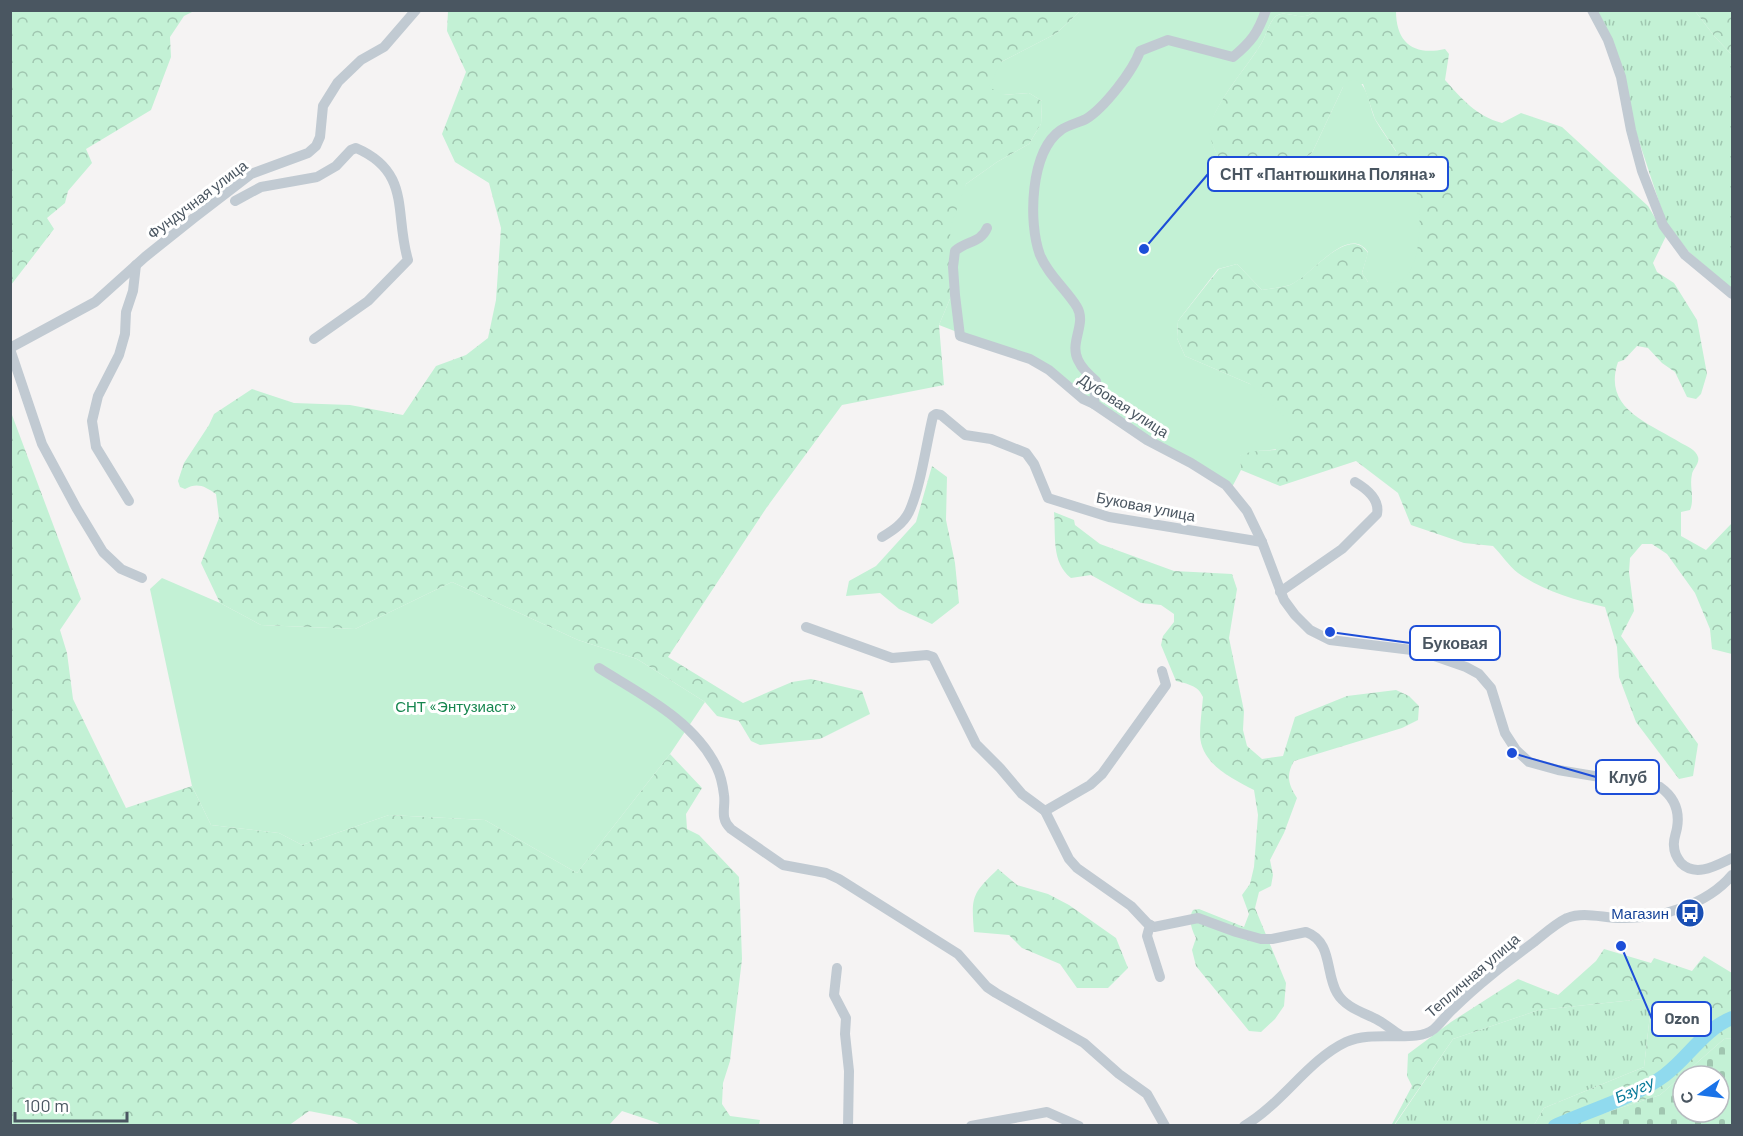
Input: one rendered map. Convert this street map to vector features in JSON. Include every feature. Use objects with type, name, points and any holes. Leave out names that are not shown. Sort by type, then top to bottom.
[{"type":"street","name":"Фундучная улица","points":[[142,578],[121,569],[103,552],[77,509],[42,444],[10,348],[95,302],[136,265],[251,174],[308,153],[316,146],[320,137],[323,106],[338,82],[361,60],[384,47],[416,10]]},
{"type":"street","name":"Дубовая улица","points":[[1094,404],[1096,381],[1083,368],[1075,354],[1074,345],[1080,314],[1045,266],[1033,231],[1032,204],[1042,154],[1061,130],[1086,119],[1104,103],[1136,62],[1140,51],[1168,40],[1233,57],[1250,43],[1260,28],[1266,10]]},
{"type":"street","points":[[1592,10],[1608,40],[1622,78],[1640,161],[1663,225],[1685,255],[1732,294]]},
{"type":"street","name":"Фундучная улица","points":[[235,201],[261,187],[317,177],[336,166],[351,150],[356,148],[385,168],[394,181],[398,192],[408,260],[368,301],[314,339]]},
{"type":"street","name":"Дубовая улица","points":[[987,228],[980,239],[955,251],[953,267],[960,336],[1029,359],[1049,370],[1077,395],[1147,440],[1226,485],[1247,511],[1262,542]]},
{"type":"street","points":[[129,501],[96,447],[92,421],[98,396],[119,355],[125,334],[126,312],[133,291],[136,265]]},
{"type":"street","name":"Буковая улица","points":[[882,537],[896,528],[908,512],[918,481],[933,416],[936,414],[942,415],[965,435],[991,439],[1026,453],[1034,464],[1048,498],[1109,517],[1262,542]]},
{"type":"street","points":[[1280,591],[1342,549],[1377,514],[1376,499],[1355,482]]},
{"type":"street","points":[[1262,542],[1288,607],[1302,623],[1322,637],[1420,651],[1466,667],[1479,674],[1491,687],[1505,733],[1516,750],[1529,762],[1558,770],[1660,787],[1671,797],[1675,805],[1677,825],[1673,844],[1678,859],[1684,866],[1699,870],[1707,869],[1732,858]]},
{"type":"street","points":[[806,627],[892,658],[927,655],[933,657],[976,744],[1022,794],[1044,811],[1068,859],[1077,868],[1131,906],[1150,926],[1159,927],[1194,917],[1261,939],[1306,932],[1311,934],[1326,952],[1333,984],[1340,998],[1400,1035]]},
{"type":"street","points":[[599,668],[658,705],[699,738],[718,769],[725,798],[723,803],[725,822],[731,829],[783,865],[826,873],[839,879],[958,954],[987,987],[1084,1043],[1119,1074],[1147,1094],[1164,1125]]},
{"type":"street","points":[[1044,811],[1090,785],[1102,774],[1166,685],[1162,671]]},
{"type":"street","name":"Тепличная улица","points":[[1244,1125],[1275,1101],[1321,1059],[1344,1043],[1367,1036],[1419,1036],[1429,1032],[1452,1009],[1502,967],[1567,918],[1591,915],[1636,918],[1669,913],[1725,884],[1732,875]]},
{"type":"street","points":[[1150,926],[1147,936],[1160,977]]},
{"type":"street","points":[[837,968],[834,995],[846,1018],[849,1071],[848,1125]]},
{"type":"street","points":[[971,1125],[1047,1112],[1079,1125]]},
{"type":"green space","points":[[11,10],[194,11],[184,16],[170,37],[171,57],[151,110],[86,149],[92,163],[68,191],[65,203],[47,218],[54,229],[11,285]]},
{"type":"green space","points":[[448,11],[1080,11],[1057,33],[1001,62],[1003,95],[1029,93],[1042,101],[1041,124],[1029,144],[997,162],[966,184],[952,294],[939,325],[944,385],[842,405],[767,507],[668,657],[743,703],[792,682],[811,679],[862,691],[870,714],[820,739],[760,745],[751,741],[739,721],[717,716],[705,702],[637,659],[578,640],[452,582],[355,629],[261,625],[220,603],[201,563],[219,518],[216,494],[201,486],[185,489],[180,487],[178,481],[184,463],[214,414],[252,389],[294,403],[350,405],[403,415],[436,366],[466,355],[488,338],[496,300],[501,228],[489,183],[455,162],[442,134],[466,72],[447,31]]},
{"type":"green space","points":[[1080,11],[1315,11],[1305,16],[1281,14],[1276,16],[1261,44],[1222,101],[1211,125],[1210,135],[1222,163],[1228,173],[1249,187],[1263,188],[1312,153],[1343,87],[1349,81],[1357,80],[1364,88],[1376,121],[1414,184],[1419,203],[1419,239],[1414,262],[1410,272],[1404,278],[1396,282],[1368,282],[1362,273],[1368,252],[1360,245],[1350,244],[1329,255],[1299,280],[1284,287],[1262,290],[1237,264],[1218,269],[1178,321],[1177,338],[1185,356],[1250,384],[1286,418],[1291,434],[1286,446],[1240,456],[1241,470],[1231,489],[1077,397],[1050,368],[939,325],[952,294],[950,228],[966,184],[997,162],[1029,144],[1041,124],[1042,101],[1029,93],[1003,95],[989,87],[1001,62],[1057,33]]},
{"type":"green space","points":[[1315,11],[1396,11],[1399,31],[1409,45],[1424,51],[1445,49],[1449,54],[1445,80],[1470,106],[1502,123],[1521,113],[1562,127],[1648,206],[1666,236],[1653,263],[1657,272],[1674,283],[1697,320],[1707,374],[1701,394],[1696,399],[1687,397],[1675,372],[1662,363],[1648,348],[1637,346],[1624,360],[1618,362],[1615,378],[1617,392],[1622,403],[1632,413],[1691,448],[1697,455],[1698,461],[1691,479],[1690,510],[1681,512],[1681,536],[1706,550],[1732,523],[1732,654],[1712,649],[1710,629],[1695,593],[1667,554],[1652,544],[1642,544],[1630,558],[1629,572],[1634,611],[1621,636],[1698,744],[1693,776],[1679,779],[1636,722],[1619,677],[1617,647],[1605,607],[1538,585],[1515,570],[1493,546],[1464,543],[1411,525],[1398,493],[1356,461],[1280,486],[1241,470],[1239,456],[1250,451],[1276,450],[1250,384],[1185,356],[1177,338],[1178,321],[1219,269],[1237,264],[1262,290],[1284,287],[1299,280],[1330,254],[1351,244],[1360,245],[1368,253],[1362,273],[1368,282],[1396,151],[1375,119],[1363,84],[1343,87],[1312,153],[1263,188],[1249,187],[1228,173],[1222,163],[1209,135],[1210,125],[1221,101],[1261,44],[1276,16],[1285,14],[1305,16]]},
{"type":"green space","points":[[1596,11],[1695,11],[1732,55],[1732,289],[1689,252],[1666,223]]},
{"type":"green space","points":[[1695,11],[1732,11],[1732,55],[1715,37]]},
{"type":"green space","points":[[11,415],[81,599],[60,630],[67,653],[73,699],[126,808],[192,786],[211,825],[279,833],[302,845],[389,815],[485,820],[577,873],[670,754],[702,788],[686,814],[687,829],[699,835],[739,877],[742,959],[730,1061],[723,1083],[722,1104],[730,1116],[760,1120],[759,1125],[660,1125],[622,1111],[609,1125],[362,1126],[350,1119],[309,1111],[288,1126],[11,1126]]},
{"type":"green space","points":[[932,466],[947,477],[946,520],[955,563],[959,603],[932,624],[899,609],[880,593],[846,596],[849,581],[876,566],[916,522]]},
{"type":"green space","points":[[1054,512],[1074,520],[1075,525],[1100,544],[1174,571],[1232,574],[1237,589],[1229,638],[1244,711],[1243,730],[1247,746],[1262,759],[1283,756],[1295,717],[1347,696],[1396,690],[1409,696],[1419,706],[1418,720],[1402,728],[1294,761],[1291,766],[1289,780],[1297,798],[1284,833],[1270,860],[1273,875],[1271,886],[1259,892],[1255,908],[1286,983],[1284,1006],[1275,1019],[1261,1032],[1249,1031],[1196,966],[1192,950],[1196,938],[1190,920],[1193,910],[1199,909],[1244,927],[1249,914],[1242,895],[1250,884],[1254,867],[1258,815],[1254,790],[1219,769],[1206,754],[1200,735],[1203,697],[1195,687],[1176,681],[1161,645],[1163,636],[1174,622],[1174,614],[1161,605],[1141,603],[1091,575],[1071,578],[1065,572],[1057,556]]},
{"type":"green space","name":"СНТ «Энтузиаст»","points":[[162,578],[220,603],[261,625],[355,629],[452,582],[578,640],[637,659],[705,702],[670,754],[577,873],[485,820],[389,815],[302,845],[279,833],[211,825],[192,786],[150,589]]},
{"type":"green space","points":[[998,869],[1017,885],[1048,894],[1069,905],[1116,938],[1128,968],[1108,988],[1077,988],[1060,964],[1022,948],[1009,935],[974,932],[973,903],[975,896]]},
{"type":"green space","points":[[1604,949],[1651,963],[1654,958],[1692,971],[1704,956],[1732,973],[1732,1038],[1724,1039],[1695,1064],[1671,1064],[1671,1085],[1660,1095],[1568,1125],[1534,1125],[1544,1108],[1644,1067],[1651,1006],[1643,999],[1539,1010],[1453,1039],[1394,1125],[1391,1126],[1412,1086],[1407,1076],[1408,1054],[1451,1022],[1518,979],[1558,995],[1596,961]]},
{"type":"green space","points":[[1643,999],[1651,1006],[1644,1067],[1544,1108],[1534,1125],[1394,1126],[1453,1039],[1539,1010]]},
{"type":"green space","points":[[1732,1038],[1732,1125],[1568,1125],[1660,1095],[1671,1085],[1671,1124],[1731,1124],[1731,1064],[1695,1064],[1724,1039]]},
{"type":"waterway","name":"Бзугу","points":[[1555,1126],[1627,1097],[1653,1083],[1674,1068],[1713,1029],[1732,1018]]},
{"type":"place","name":"СНТ «Пантюшкина Поляна»","points":[[1144,249]]},
{"type":"place","name":"Буковая","points":[[1330,632]]},
{"type":"place","name":"Клуб","points":[[1512,753]]},
{"type":"place","name":"Магазин","points":[[1690,913]]},
{"type":"place","name":"Ozon","points":[[1621,946]]}]
